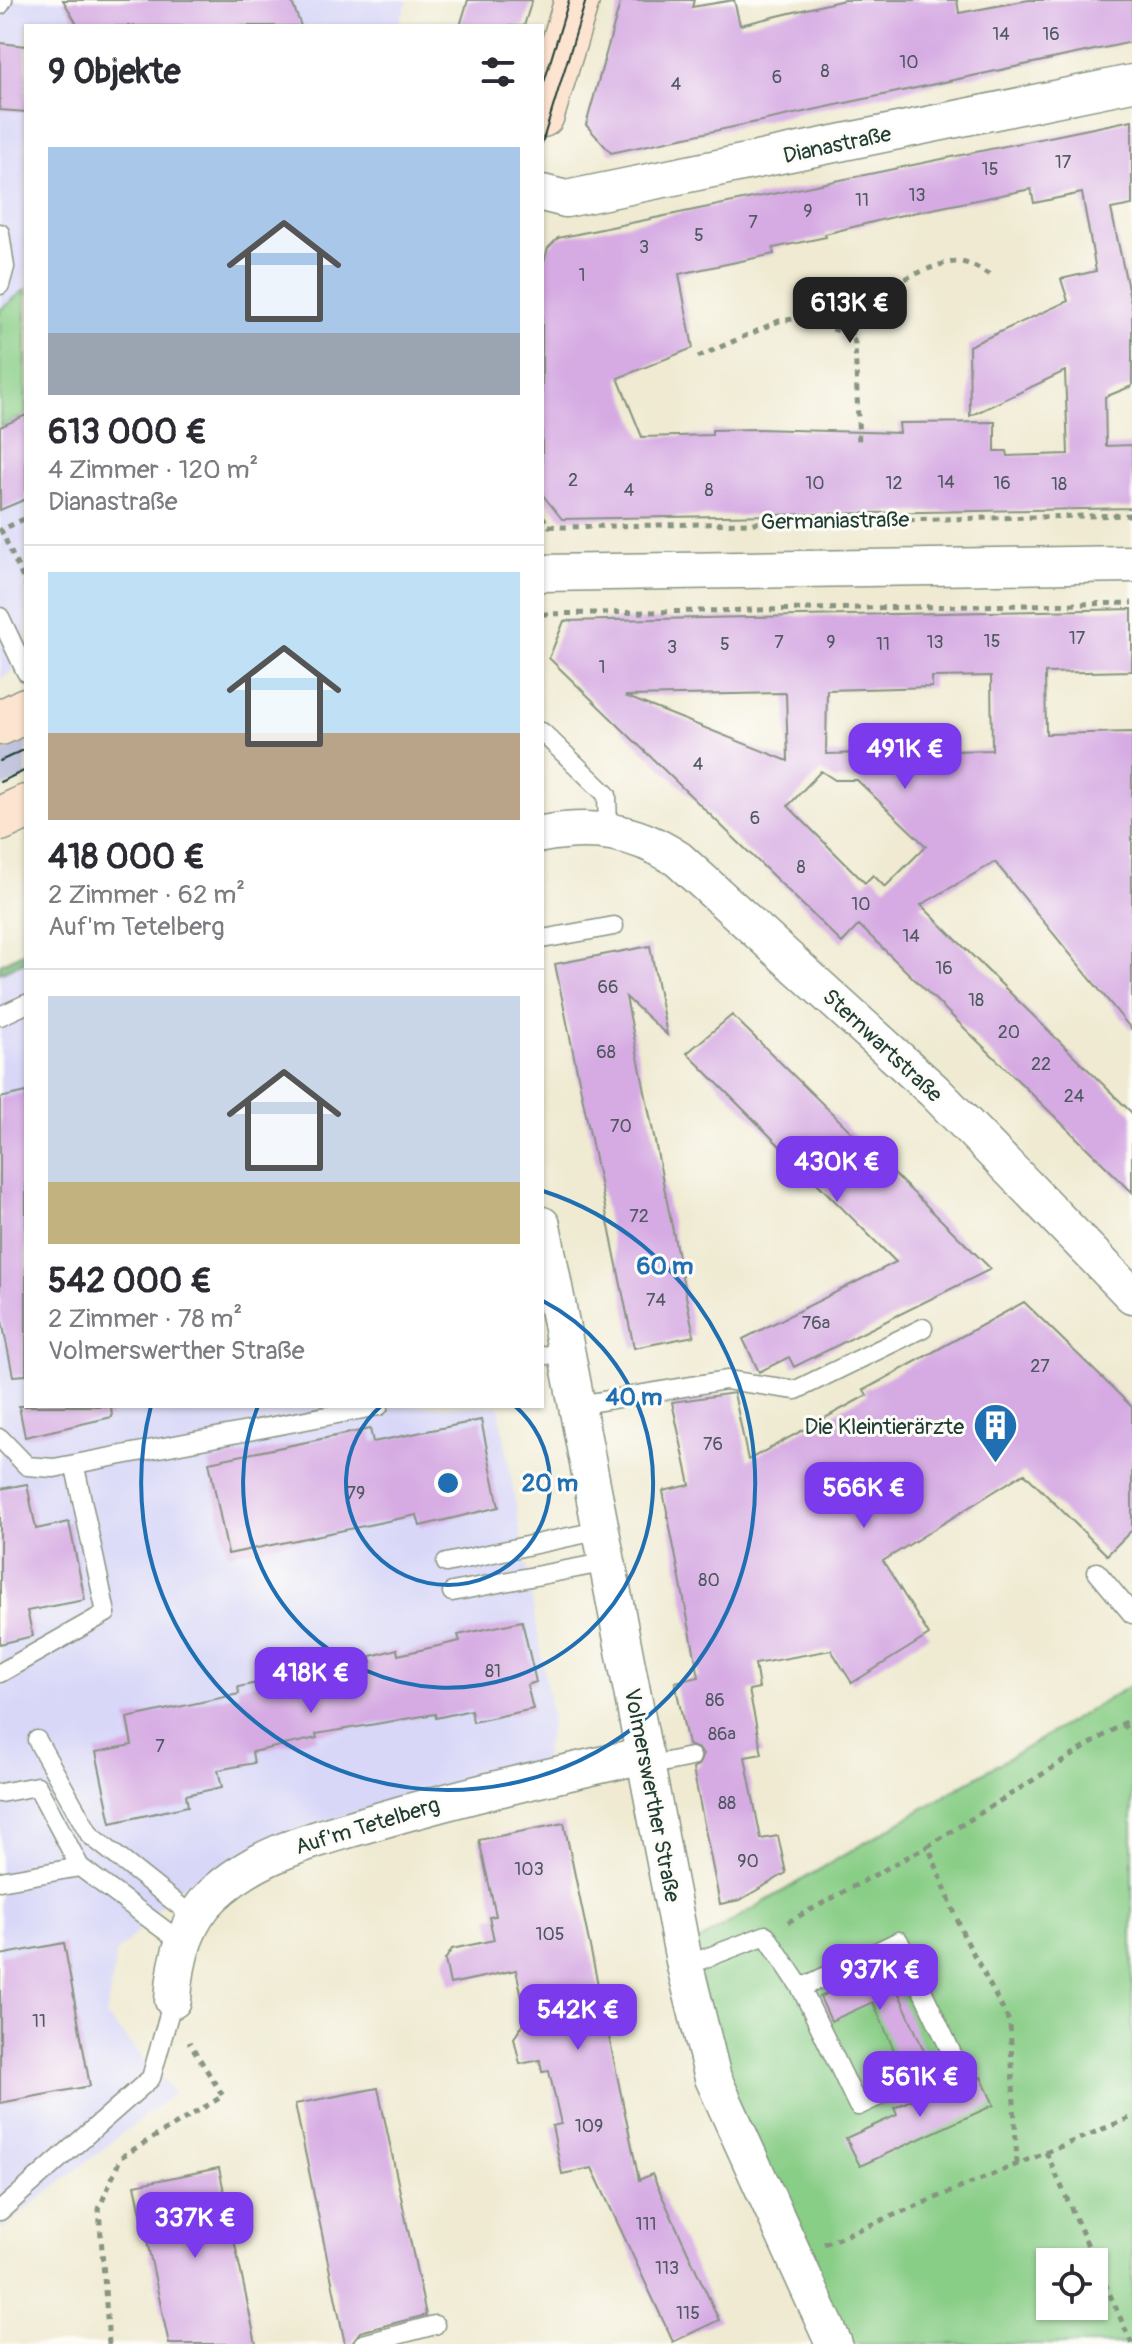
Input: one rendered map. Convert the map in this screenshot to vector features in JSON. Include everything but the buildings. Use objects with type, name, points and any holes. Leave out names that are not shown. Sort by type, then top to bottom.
[{"type":"street","points":[[544,108],[577,0]]},
{"type":"street","name":"Dianastraße","points":[[544,194],[566,199],[1132,83]]},
{"type":"street","points":[[549,568],[1132,564]]},
{"type":"street","points":[[0,723],[24,711]]},
{"type":"street","points":[[0,819],[24,808]]},
{"type":"street","name":"Sternwartstraße","points":[[544,834],[578,828],[608,829],[659,846],[706,880],[934,1091],[1132,1295]]},
{"type":"street","name":"Volmerswerther Straße","points":[[544,1245],[555,1354],[578,1405],[685,1966],[713,2078],[834,2344]]},
{"type":"street","name":"Auf'm Tetelberg","points":[[173,2000],[175,1965],[189,1931],[210,1897],[241,1873],[281,1851],[468,1794],[646,1760]]},
{"type":"lane","points":[[0,5],[3,0]]},
{"type":"lane","points":[[0,233],[5,267],[0,285]]},
{"type":"lane","points":[[0,617],[24,668]]},
{"type":"lane","points":[[544,734],[607,795],[608,829]]},
{"type":"lane","points":[[544,939],[614,926]]},
{"type":"lane","points":[[0,1016],[24,1005]]},
{"type":"lane","points":[[578,1405],[726,1380],[796,1390],[923,1328]]},
{"type":"lane","points":[[0,1441],[27,1466],[75,1467],[369,1408]]},
{"type":"lane","points":[[0,1673],[106,1613],[75,1467]]},
{"type":"lane","points":[[446,1563],[605,1546]]},
{"type":"lane","points":[[452,1592],[605,1546]]},
{"type":"lane","points":[[1097,1572],[1132,1614]]},
{"type":"lane","points":[[37,1740],[90,1835],[189,1931]]},
{"type":"lane","points":[[646,1760],[691,1757]]},
{"type":"lane","points":[[0,1793],[37,1786],[80,1867],[189,1931]]},
{"type":"lane","points":[[0,1881],[80,1867]]},
{"type":"lane","points":[[685,1966],[766,1935],[801,1988],[858,2106],[955,2060],[899,1941],[801,1988]]},
{"type":"lane","points":[[0,2211],[151,2078],[173,2000]]},
{"type":"lane","points":[[363,2344],[435,2325]]},
{"type":"path","points":[[859,445],[855,343],[851,335],[851,319],[861,305],[911,278],[953,261],[969,263],[990,275]]},
{"type":"path","points":[[698,357],[779,321],[800,318],[851,335]]},
{"type":"path","name":"Germaniastraße","points":[[544,519],[549,526],[562,527],[1132,515]]},
{"type":"path","points":[[24,519],[1,530],[24,581]]},
{"type":"path","points":[[544,614],[1132,603]]},
{"type":"path","points":[[766,1935],[928,1846],[1132,1718]]},
{"type":"path","points":[[1122,1724],[1132,1733]]},
{"type":"path","points":[[928,1846],[963,1934],[1010,2023],[1017,2164]]},
{"type":"path","points":[[109,2344],[99,2209],[121,2157],[223,2096],[193,2053]]},
{"type":"path","points":[[793,2257],[1132,2117]]},
{"type":"path","points":[[1046,2152],[1132,2344]]},
{"type":"shaded area","points":[[0,0],[408,0],[399,24],[24,24],[24,663],[0,679]]},
{"type":"shaded area","points":[[24,742],[24,778],[0,789],[0,753]]},
{"type":"shaded area","points":[[24,962],[24,1408],[499,1408],[552,1716],[544,1759],[271,1836],[176,1890],[116,1954],[106,2016],[174,2093],[0,2230],[0,973]]},
{"type":"green space","points":[[24,291],[24,416],[0,427],[0,310]]},
{"type":"green space","points":[[24,952],[24,962],[0,973],[0,964]]},
{"type":"green space","points":[[1132,1685],[1132,2344],[848,2344],[721,2071],[690,1946]]},
{"type":"tram line","points":[[544,82],[569,0]]},
{"type":"tram line","points":[[544,136],[586,0]]},
{"type":"tram line","points":[[0,761],[24,750]]},
{"type":"tram line","points":[[0,782],[24,771]]},
{"type":"place","name":"Die Kleintierärzte","points":[[995,1465]]}]
